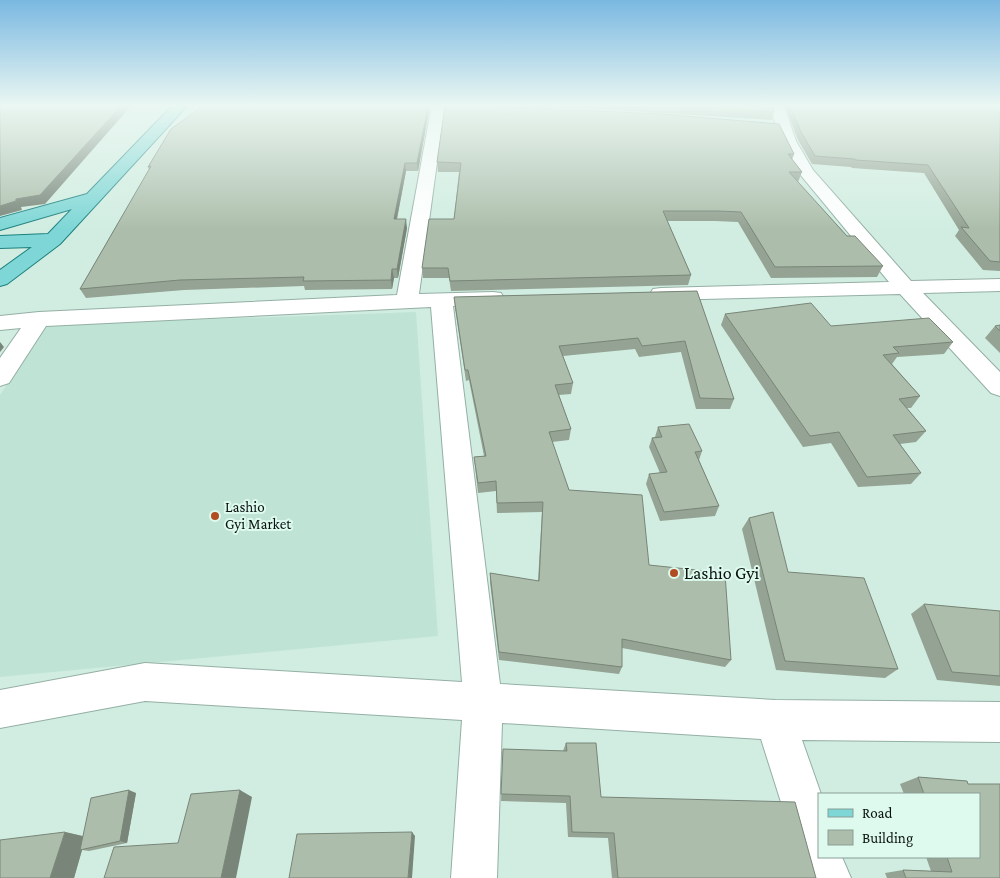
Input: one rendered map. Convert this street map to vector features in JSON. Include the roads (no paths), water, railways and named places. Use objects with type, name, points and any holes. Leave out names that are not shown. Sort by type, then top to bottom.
[{"type":"main road","points":[[0,280],[54,240],[142,147]]},
{"type":"main road","points":[[0,224],[96,196]]},
{"type":"main road","points":[[0,242],[54,240]]},
{"type":"street","points":[[407,301],[431,147]]},
{"type":"street","points":[[789,147],[803,169],[903,286],[1000,387]]},
{"type":"street","points":[[637,294],[1000,285]]},
{"type":"street","points":[[0,323],[407,301],[510,298]]},
{"type":"street","points":[[441,300],[483,703],[474,878]]},
{"type":"street","points":[[0,377],[38,320]]},
{"type":"street","points":[[0,709],[145,682],[775,720],[1000,722]]},
{"type":"street","points":[[775,720],[818,849]]},
{"type":"street","points":[[820,858],[828,878]]},
{"type":"place","name":"Lashio Gyi Market","points":[[215,516]]},
{"type":"place","name":"Lashio Gyi","points":[[674,573]]}]
